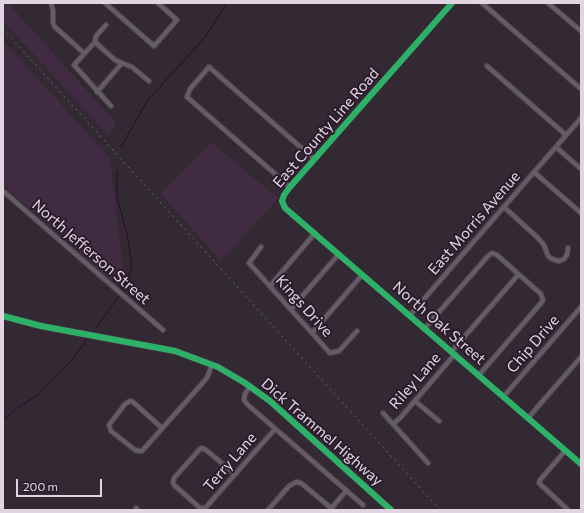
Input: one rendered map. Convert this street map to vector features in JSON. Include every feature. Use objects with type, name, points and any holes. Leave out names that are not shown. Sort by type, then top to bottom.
[{"type":"main road","name":"Dick Trammel Highway","points":[[3,316],[41,326],[160,347],[212,364],[250,386],[270,401],[391,510]]},
{"type":"street","points":[[51,3],[53,23],[55,27],[84,53]]},
{"type":"street","points":[[105,3],[154,46],[177,20],[158,3]]},
{"type":"street","name":"East County Line Road","points":[[282,202],[284,195],[290,187],[452,3]]},
{"type":"street","points":[[482,3],[581,89]]},
{"type":"street","points":[[548,3],[581,31]]},
{"type":"street","points":[[106,25],[96,36],[95,42],[74,66],[110,106]]},
{"type":"street","points":[[95,42],[115,60],[132,67],[149,81]]},
{"type":"street","points":[[97,92],[122,63]]},
{"type":"street","points":[[487,66],[566,135]]},
{"type":"street","points":[[290,187],[187,97],[190,89],[209,68],[314,159]]},
{"type":"street","name":"East Morris Avenue","points":[[410,315],[581,118]]},
{"type":"street","points":[[556,147],[581,169]]},
{"type":"street","points":[[534,172],[581,213]]},
{"type":"street","name":"North Jefferson Street","points":[[3,191],[163,330]]},
{"type":"street","name":"North Oak Street","points":[[282,202],[285,208],[581,464]]},
{"type":"street","points":[[504,207],[537,237],[544,245],[548,256],[552,259],[559,261],[564,258],[567,255],[568,248]]},
{"type":"street","points":[[270,286],[315,234]]},
{"type":"street","name":"Kings Drive","points":[[261,247],[249,263],[330,353],[339,351],[357,331]]},
{"type":"street","points":[[425,328],[488,256],[492,253],[497,255],[543,298],[542,302],[479,375]]},
{"type":"street","points":[[291,310],[339,254]]},
{"type":"street","points":[[312,333],[362,275]]},
{"type":"street","name":"Riley Lane","points":[[393,424],[415,401],[518,275]]},
{"type":"street","name":"Chip Drive","points":[[504,396],[581,307]]},
{"type":"street","points":[[528,418],[581,357]]},
{"type":"street","points":[[162,428],[130,401],[110,423],[109,427],[139,452],[142,450],[162,428],[207,378],[212,364]]},
{"type":"street","points":[[250,386],[245,398],[246,403],[363,505]]},
{"type":"street","points":[[415,401],[439,421]]},
{"type":"street","points":[[383,413],[428,463]]},
{"type":"street","name":"Terry Lane","points":[[235,474],[202,448],[174,478],[173,483],[202,508],[207,506],[275,429]]},
{"type":"street","points":[[565,451],[539,483],[568,510]]},
{"type":"street","points":[[268,510],[289,486],[296,482],[302,483],[330,509],[346,491]]},
{"type":"shaded area","points":[[3,3],[8,3],[117,124],[108,135],[3,21]]},
{"type":"shaded area","points":[[3,41],[110,158],[124,277],[112,281],[3,185]]},
{"type":"shaded area","points":[[211,142],[278,198],[221,261],[161,194]]},
{"type":"waterway","points":[[121,147],[147,101],[206,36],[227,3]]},
{"type":"waterway","points":[[117,171],[117,197],[127,234],[132,267],[125,287],[122,291]]},
{"type":"waterway","points":[[96,328],[119,296]]},
{"type":"waterway","points":[[3,420],[21,405],[37,396],[71,361],[86,341]]},
{"type":"railway","points":[[3,29],[440,510]]},
{"type":"cycle path","points":[[452,3],[290,187],[284,195],[282,201],[285,208],[581,464]]},
{"type":"cycle path","points":[[3,316],[41,326],[175,351],[218,367],[245,383],[270,401],[391,510]]}]
